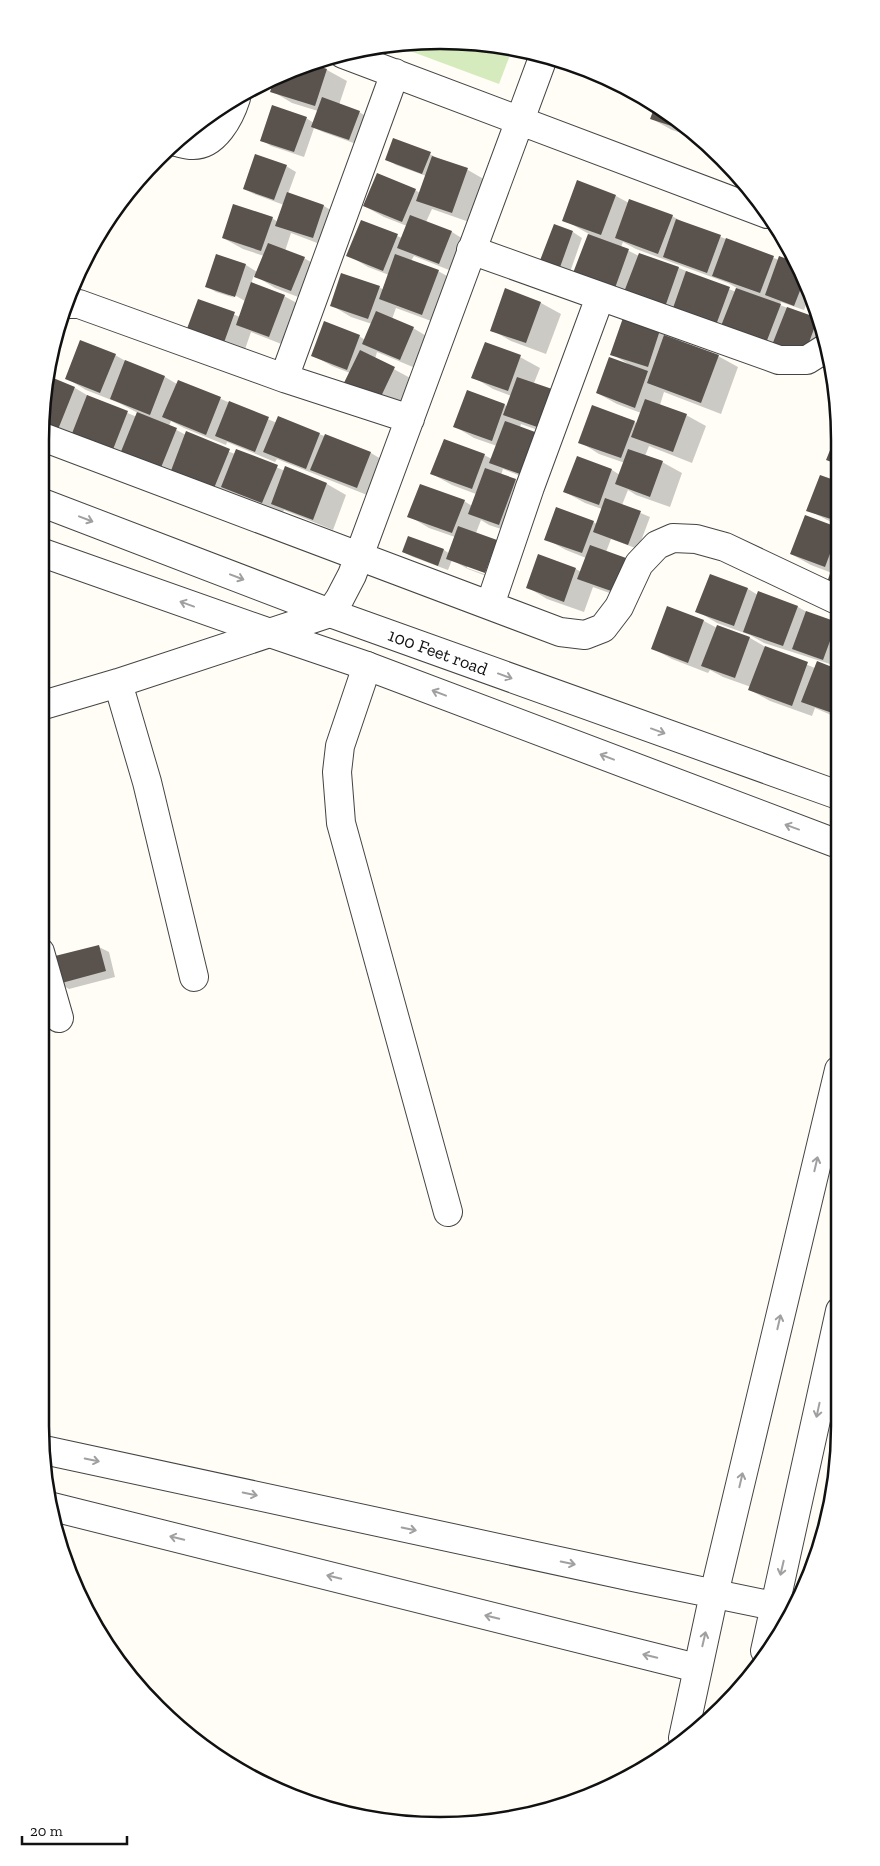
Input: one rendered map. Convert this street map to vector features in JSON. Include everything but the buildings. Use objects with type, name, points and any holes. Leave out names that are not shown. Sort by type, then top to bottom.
[{"type":"street","points":[[355,58],[755,210]]},
{"type":"street","points":[[49,703],[118,683],[330,613],[348,585],[541,62]]},
{"type":"street","points":[[284,378],[395,73]]},
{"type":"street","points":[[185,144],[193,145],[209,141],[220,129],[231,110]]},
{"type":"street","points":[[471,250],[779,360],[807,360],[821,351]]},
{"type":"street","points":[[490,605],[530,487],[600,297]]},
{"type":"street","points":[[74,304],[79,304],[284,378],[410,419]]},
{"type":"street","points":[[49,439],[560,632],[585,635],[603,628],[619,607],[639,564],[657,546],[673,538],[696,538],[725,547],[831,597]]},
{"type":"street","name":"100 Feet road","points":[[49,505],[330,613],[831,792]]},
{"type":"street","points":[[49,555],[367,666],[831,841]]},
{"type":"street","points":[[367,666],[340,746],[338,772],[341,823],[448,1212]]},
{"type":"street","points":[[118,683],[147,782],[194,977]]},
{"type":"street","points":[[49,983],[59,1018]]},
{"type":"street","points":[[683,1732],[714,1594],[831,1104]]},
{"type":"street","points":[[767,1640],[831,1351]]},
{"type":"street","points":[[50,1451],[774,1606]]},
{"type":"street","points":[[57,1508],[697,1668]]},
{"type":"green space","points":[[409,50],[466,50],[510,55],[499,84]]}]
